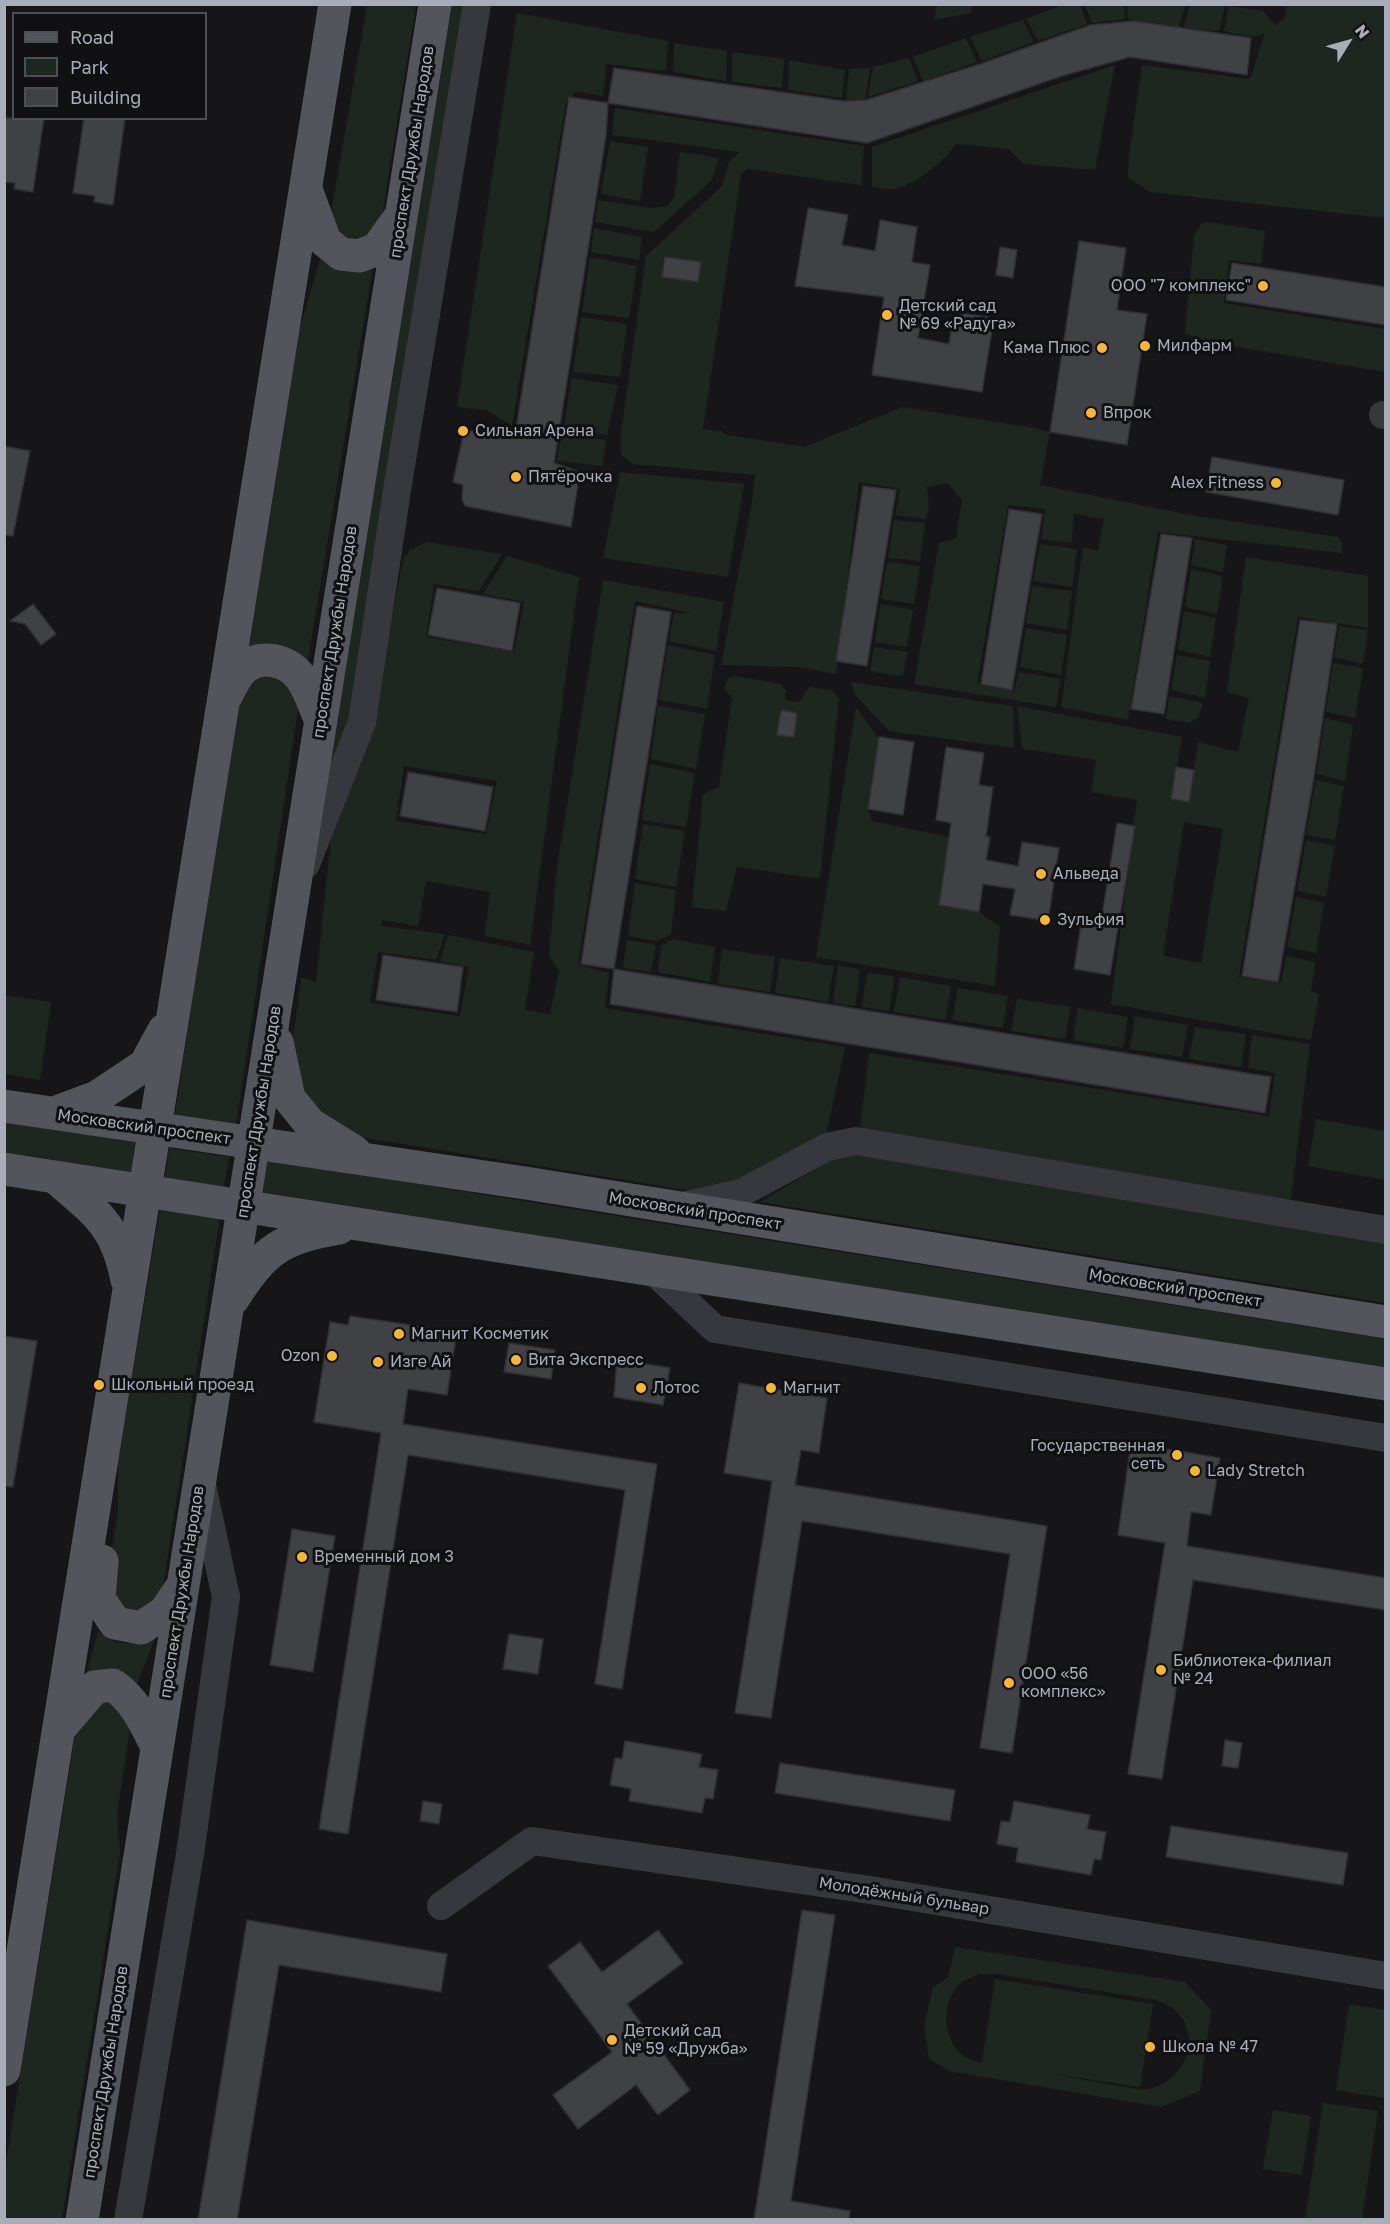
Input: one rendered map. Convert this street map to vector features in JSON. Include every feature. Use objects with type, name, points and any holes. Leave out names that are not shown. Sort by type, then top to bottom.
[{"type":"main road","points":[[4,2070],[335,4]]},
{"type":"main road","name":"проспект Дружбы Народов","points":[[82,2220],[435,4]]},
{"type":"main road","points":[[306,188],[325,241],[340,254],[359,256],[377,249],[402,214]]},
{"type":"main road","points":[[224,700],[242,670],[256,661],[274,660],[290,666],[302,679],[321,721]]},
{"type":"main road","points":[[51,1114],[97,1097],[145,1065],[154,1052],[175,1004]]},
{"type":"main road","points":[[273,1022],[290,1098],[310,1124],[367,1159]]},
{"type":"main road","name":"Московский проспект","points":[[4,1106],[367,1159],[1386,1322]]},
{"type":"main road","points":[[4,1169],[1386,1384]]},
{"type":"main road","points":[[55,1177],[108,1225],[122,1252],[129,1290]]},
{"type":"main road","points":[[228,1308],[250,1272],[265,1256],[289,1239],[359,1224]]},
{"type":"main road","points":[[100,1470],[105,1516],[99,1599],[115,1623],[141,1628],[165,1612],[183,1585]]},
{"type":"main road","points":[[59,1729],[95,1687],[113,1685],[127,1695],[139,1710],[157,1747]]},
{"type":"street","points":[[292,899],[362,722],[398,484],[477,4]]},
{"type":"street","points":[[673,1208],[741,1193],[827,1147],[856,1141],[1386,1230]]},
{"type":"street","points":[[651,1269],[714,1329],[1386,1438]]},
{"type":"street","points":[[128,2220],[190,1854],[226,1597],[201,1477]]},
{"type":"street","name":"Молодёжный бульвар","points":[[441,1906],[532,1841],[870,1890],[1386,1976]]},
{"type":"green space","points":[[937,4],[972,5],[971,13],[934,20]]},
{"type":"green space","points":[[1127,4],[1185,5],[1179,27],[1128,19]]},
{"type":"green space","points":[[367,5],[416,5],[382,216],[364,240],[345,239],[332,223],[332,208]]},
{"type":"green space","points":[[447,5],[467,5],[349,726],[327,783]]},
{"type":"green space","points":[[1062,5],[1080,5],[1087,24],[1038,41],[1026,19]]},
{"type":"green space","points":[[1085,5],[1124,5],[1125,19],[1092,23]]},
{"type":"green space","points":[[1190,5],[1225,5],[1219,31],[1184,28]]},
{"type":"green space","points":[[1287,5],[1385,5],[1384,218],[1149,192],[1128,177],[1142,65],[1250,79],[1265,33],[1253,37],[1224,31],[1229,6],[1263,11],[1275,25],[1285,18]]},
{"type":"green space","points":[[517,13],[668,41],[666,71],[607,64],[603,96],[576,91],[566,102],[512,426],[486,410],[457,407]]},
{"type":"green space","points":[[1023,20],[1034,42],[982,61],[970,37]]},
{"type":"green space","points":[[966,38],[977,62],[923,81],[913,57]]},
{"type":"green space","points":[[674,43],[727,51],[726,81],[673,72]]},
{"type":"green space","points":[[732,52],[784,59],[782,88],[732,82]]},
{"type":"green space","points":[[909,58],[918,81],[868,97],[873,67]]},
{"type":"green space","points":[[789,60],[845,70],[842,98],[788,90]]},
{"type":"green space","points":[[1115,65],[1095,170],[1023,164],[1009,149],[956,144],[936,165],[918,179],[889,189],[872,187],[872,147]]},
{"type":"green space","points":[[870,68],[865,99],[846,100],[849,69]]},
{"type":"green space","points":[[615,108],[864,146],[861,185],[748,169],[741,174],[703,429],[805,447],[902,407],[1035,428],[1050,432],[1040,485],[1190,515],[1338,537],[1342,542],[1342,553],[1158,532],[1128,720],[1061,707],[1083,547],[1098,551],[1104,519],[1074,514],[1072,543],[1041,539],[1045,509],[1008,505],[977,684],[1014,691],[1019,672],[1061,679],[1056,707],[914,684],[939,543],[956,539],[962,500],[947,483],[927,487],[929,506],[926,519],[895,515],[900,489],[859,482],[836,674],[798,667],[721,665],[752,502],[755,475],[633,464],[621,455],[620,439],[646,256],[722,186],[729,161],[740,152],[612,135]]},
{"type":"green space","points":[[610,141],[648,147],[640,201],[601,194]]},
{"type":"green space","points":[[680,152],[719,158],[712,180],[654,232],[595,222],[598,200],[651,208],[667,206],[674,198]]},
{"type":"green space","points":[[1208,222],[1265,231],[1261,264],[1229,260],[1224,303],[1385,329],[1385,372],[1209,342],[1185,333],[1194,236],[1201,224]]},
{"type":"green space","points":[[594,228],[642,237],[639,260],[591,252]]},
{"type":"green space","points":[[321,256],[373,267],[307,666],[244,657],[296,341]]},
{"type":"green space","points":[[590,257],[637,266],[629,318],[582,312]]},
{"type":"green space","points":[[581,317],[627,324],[620,377],[573,372]]},
{"type":"green space","points":[[571,378],[618,385],[607,435],[564,429]]},
{"type":"green space","points":[[561,434],[606,440],[603,466],[557,461]]},
{"type":"green space","points":[[620,472],[744,484],[728,577],[603,558]]},
{"type":"green space","points":[[894,520],[925,523],[920,561],[888,558]]},
{"type":"green space","points":[[1195,539],[1227,545],[1223,572],[1191,565]]},
{"type":"green space","points":[[426,542],[502,554],[479,591],[434,584],[426,637],[514,652],[524,602],[483,594],[507,556],[579,577],[530,945],[485,936],[490,892],[426,881],[418,926],[382,920],[381,926],[445,934],[436,960],[378,952],[370,1003],[460,1016],[469,967],[440,961],[448,935],[534,952],[525,1010],[550,1014],[559,970],[549,956],[557,868],[603,580],[724,602],[716,651],[669,641],[674,613],[691,613],[635,601],[578,965],[609,973],[605,1008],[845,1047],[827,1131],[820,1144],[765,1174],[699,1192],[341,1134],[302,1101],[293,1039],[301,977],[316,982],[331,838],[370,734],[403,560],[410,550]],"holes":[[[404,766],[497,781],[486,834],[396,821]]]},
{"type":"green space","points":[[1040,544],[1077,549],[1072,587],[1033,581]]},
{"type":"green space","points":[[1246,557],[1368,576],[1368,628],[1298,617],[1239,977],[1281,983],[1286,956],[1315,962],[1311,991],[1319,994],[1311,1040],[1111,1004],[1137,800],[1091,792],[1096,760],[1024,749],[1022,746],[1017,706],[1182,737],[1171,799],[1189,801],[1198,742],[1238,752],[1249,698],[1227,692]],"holes":[[[1184,822],[1223,829],[1201,963],[1163,956]]]},
{"type":"green space","points":[[887,562],[920,566],[914,604],[881,599]]},
{"type":"green space","points":[[1191,569],[1223,576],[1217,614],[1185,607]]},
{"type":"green space","points":[[1032,586],[1072,591],[1067,630],[1026,623]]},
{"type":"green space","points":[[880,604],[913,610],[907,647],[875,642]]},
{"type":"green space","points":[[1184,611],[1216,618],[1210,657],[1178,650]]},
{"type":"green space","points":[[1339,626],[1368,630],[1363,664],[1334,657]]},
{"type":"green space","points":[[1026,628],[1067,635],[1061,675],[1020,667]]},
{"type":"green space","points":[[668,645],[715,655],[707,709],[659,700]]},
{"type":"green space","points":[[874,647],[908,652],[903,674],[898,676],[870,671]]},
{"type":"green space","points":[[1177,655],[1210,661],[1205,698],[1171,690]]},
{"type":"green space","points":[[1333,663],[1363,668],[1355,718],[1326,712]]},
{"type":"green space","points":[[277,670],[300,696],[236,1126],[175,1115],[237,692],[241,683]]},
{"type":"green space","points":[[735,676],[781,684],[786,690],[785,700],[799,702],[809,687],[832,690],[839,698],[820,879],[737,867],[726,911],[692,907],[703,794],[719,787],[732,698],[724,689],[728,678]]},
{"type":"green space","points":[[851,682],[1013,706],[1014,748],[889,731],[856,696]]},
{"type":"green space","points":[[1169,696],[1203,703],[1198,718],[1188,723],[1166,719]]},
{"type":"green space","points":[[658,706],[705,714],[696,769],[651,759]]},
{"type":"green space","points":[[856,707],[879,739],[868,809],[872,821],[949,837],[939,905],[979,912],[1000,927],[995,986],[816,957]]},
{"type":"green space","points":[[1325,718],[1353,725],[1345,781],[1317,774]]},
{"type":"green space","points":[[650,764],[695,773],[686,827],[642,820]]},
{"type":"green space","points":[[1316,780],[1344,786],[1335,840],[1306,835]]},
{"type":"green space","points":[[643,824],[685,831],[676,887],[635,879]]},
{"type":"green space","points":[[1306,840],[1335,846],[1326,897],[1297,891]]},
{"type":"green space","points":[[635,883],[676,890],[671,935],[657,941],[628,936]]},
{"type":"green space","points":[[1296,897],[1324,903],[1316,953],[1287,947]]},
{"type":"green space","points":[[674,939],[715,947],[710,982],[658,972],[661,946]]},
{"type":"green space","points":[[627,940],[656,945],[651,972],[623,968]]},
{"type":"green space","points":[[722,949],[775,957],[770,992],[718,984]]},
{"type":"green space","points":[[780,958],[834,966],[828,1002],[775,993]]},
{"type":"green space","points":[[838,965],[859,969],[855,1006],[833,1003]]},
{"type":"green space","points":[[869,973],[895,976],[889,1011],[862,1007],[866,976]]},
{"type":"green space","points":[[900,977],[951,986],[945,1020],[894,1012]]},
{"type":"green space","points":[[958,988],[1008,996],[1003,1028],[952,1020]]},
{"type":"green space","points":[[4,995],[51,1002],[40,1080],[5,1074]]},
{"type":"green space","points":[[1017,999],[1071,1007],[1065,1039],[1011,1031]]},
{"type":"green space","points":[[1078,1008],[1128,1017],[1123,1048],[1073,1040]]},
{"type":"green space","points":[[1135,1016],[1188,1025],[1182,1057],[1130,1049]]},
{"type":"green space","points":[[1195,1027],[1246,1034],[1241,1067],[1189,1059]]},
{"type":"green space","points":[[1252,1035],[1310,1044],[1291,1199],[1275,1201],[860,1130],[869,1053],[1269,1116],[1275,1073],[1248,1068]]},
{"type":"green space","points":[[1316,1119],[1385,1131],[1385,1180],[1308,1166]]},
{"type":"green space","points":[[4,1120],[140,1142],[135,1173],[5,1152]]},
{"type":"green space","points":[[169,1148],[229,1157],[224,1187],[165,1178]]},
{"type":"green space","points":[[848,1150],[1385,1235],[1385,1303],[760,1202]]},
{"type":"green space","points":[[261,1159],[1385,1339],[1385,1371],[257,1191]]},
{"type":"green space","points":[[160,1208],[220,1217],[163,1587],[147,1611],[125,1613],[107,1580],[118,1512],[118,1463]]},
{"type":"green space","points":[[98,1631],[111,1640],[125,1643],[155,1638],[137,1684],[129,1679],[85,1679]]},
{"type":"green space","points":[[104,1701],[114,1702],[130,1729],[117,1814],[120,1853],[62,2219],[5,2220],[5,2169],[78,1717]]},
{"type":"green space","points":[[955,1947],[1185,1982],[1211,2010],[1200,2091],[1161,2107],[949,2071],[929,2059],[924,2026],[933,1987],[948,1978]],"holes":[[[979,1974],[997,1974],[1156,2000],[1174,2009],[1184,2022],[1189,2034],[1186,2058],[1172,2077],[1149,2089],[1117,2086],[1053,2074],[1140,2087],[1153,2004],[995,1979],[982,2062],[969,2059],[959,2052],[952,2042],[946,2017],[948,2004],[962,1982]]]},
{"type":"green space","points":[[1349,2004],[1385,2010],[1385,2098],[1336,2090]]},
{"type":"green space","points":[[1323,2103],[1378,2111],[1362,2219],[1305,2219]]},
{"type":"green space","points":[[1273,2110],[1311,2116],[1302,2175],[1263,2169]]},
{"type":"building","points":[[1134,21],[1251,38],[1247,75],[1130,57],[1062,76],[867,143],[608,103],[614,68],[844,101],[866,100],[980,64],[1090,25]]},
{"type":"building","points":[[569,97],[608,103],[606,136],[554,463],[580,472],[571,527],[465,506],[462,499],[463,485],[453,482],[464,431],[515,435]]},
{"type":"building","points":[[4,118],[44,120],[33,192],[14,189],[15,183],[4,182]]},
{"type":"building","points":[[84,120],[125,120],[113,205],[94,202],[95,196],[73,193]]},
{"type":"building","points":[[808,208],[848,215],[842,245],[875,251],[880,220],[917,227],[912,262],[930,265],[918,338],[949,344],[954,312],[994,318],[982,392],[872,375],[884,297],[795,286]]},
{"type":"building","name":"Кама Плюс","points":[[1079,241],[1126,248],[1117,310],[1147,314],[1127,445],[1050,432]]},
{"type":"building","points":[[1000,247],[1017,250],[1013,278],[996,275]]},
{"type":"building","points":[[665,257],[701,262],[698,282],[662,277]]},
{"type":"building","points":[[1232,263],[1386,287],[1386,325],[1226,300]]},
{"type":"building","points":[[4,446],[30,451],[13,536],[4,535]]},
{"type":"building","name":"Alex Fitness","points":[[1212,457],[1344,480],[1338,515],[1206,492]]},
{"type":"building","points":[[863,486],[896,490],[867,666],[836,661]]},
{"type":"building","points":[[1009,509],[1042,514],[1012,690],[981,684]]},
{"type":"building","points":[[1161,534],[1192,538],[1164,714],[1131,709]]},
{"type":"building","points":[[437,588],[520,603],[512,651],[428,635]]},
{"type":"building","points":[[33,604],[56,634],[41,645],[25,624],[10,621]]},
{"type":"building","points":[[637,606],[671,612],[614,969],[581,964]]},
{"type":"building","points":[[1300,620],[1337,624],[1314,777],[1278,982],[1242,976]]},
{"type":"building","points":[[781,710],[797,713],[794,737],[777,735]]},
{"type":"building","points":[[879,737],[914,742],[903,815],[868,809]]},
{"type":"building","points":[[946,747],[984,753],[979,785],[993,787],[986,837],[990,837],[986,860],[1018,866],[1022,842],[1059,848],[1048,921],[1010,915],[1015,889],[983,884],[979,912],[939,905],[951,823],[936,820]]},
{"type":"building","points":[[1176,767],[1194,770],[1189,802],[1171,799]]},
{"type":"building","points":[[408,772],[493,787],[485,831],[400,816]]},
{"type":"building","points":[[1117,823],[1135,826],[1110,975],[1074,969],[1082,919],[1101,922]]},
{"type":"building","points":[[383,955],[463,967],[457,1012],[376,1000]]},
{"type":"building","points":[[614,969],[1271,1077],[1265,1113],[610,1004]]},
{"type":"building","points":[[350,1316],[437,1329],[436,1334],[456,1337],[447,1395],[408,1389],[403,1424],[657,1464],[622,1689],[595,1684],[625,1490],[408,1455],[348,1834],[319,1829],[381,1433],[314,1422],[330,1322],[348,1325]]},
{"type":"building","points":[[4,1336],[37,1341],[13,1487],[4,1486]]},
{"type":"building","points":[[509,1343],[555,1350],[551,1379],[504,1372]]},
{"type":"building","name":"Лотос","points":[[617,1359],[670,1368],[663,1405],[614,1397]]},
{"type":"building","points":[[739,1383],[827,1398],[819,1453],[801,1450],[795,1485],[1047,1526],[1012,1753],[980,1748],[1010,1554],[802,1521],[771,1718],[735,1713],[772,1481],[724,1473]]},
{"type":"building","points":[[1131,1443],[1220,1458],[1211,1515],[1191,1512],[1187,1546],[1386,1578],[1386,1610],[1193,1580],[1162,1779],[1128,1774],[1165,1543],[1118,1535]]},
{"type":"building","points":[[292,1529],[335,1536],[313,1672],[270,1665]]},
{"type":"building","points":[[509,1634],[543,1639],[538,1674],[503,1669]]},
{"type":"building","points":[[1225,1740],[1242,1743],[1238,1768],[1222,1766]]},
{"type":"building","points":[[625,1741],[702,1754],[699,1767],[718,1770],[713,1799],[705,1798],[702,1813],[629,1801],[631,1789],[610,1785],[615,1758],[622,1759]]},
{"type":"building","points":[[780,1763],[955,1790],[950,1821],[775,1793]]},
{"type":"building","points":[[423,1801],[442,1804],[439,1824],[420,1821]]},
{"type":"building","points":[[1014,1801],[1090,1815],[1087,1829],[1106,1832],[1101,1860],[1094,1859],[1091,1875],[1016,1862],[1018,1848],[997,1844],[1001,1821],[1010,1822]]},
{"type":"building","points":[[1171,1826],[1348,1853],[1343,1885],[1166,1857]]},
{"type":"building","points":[[802,1910],[835,1915],[791,2201],[850,2211],[849,2220],[754,2220]]},
{"type":"building","points":[[247,1920],[447,1954],[441,1992],[279,1965],[237,2220],[198,2220]]},
{"type":"building","points":[[658,1930],[683,1963],[627,2004],[690,2090],[658,2115],[636,2085],[578,2129],[553,2095],[612,2052],[548,1966],[580,1942],[602,1972]]},
{"type":"place","name":"ООО \"7 комплекс\"","points":[[1263,286]]},
{"type":"place","name":"Детский сад № 69 «Радуга»","points":[[887,315]]},
{"type":"place","name":"Милфарм","points":[[1145,346]]},
{"type":"place","name":"Кама Плюс","points":[[1102,348]]},
{"type":"place","name":"Впрок","points":[[1091,413]]},
{"type":"place","name":"Сильная Арена","points":[[463,431]]},
{"type":"place","name":"Пятёрочка","points":[[516,477]]},
{"type":"place","name":"Alex Fitness","points":[[1276,483]]},
{"type":"place","name":"Альведа","points":[[1041,874]]},
{"type":"place","name":"Зульфия","points":[[1045,920]]},
{"type":"place","name":"Магнит Косметик","points":[[399,1334]]},
{"type":"place","name":"Ozon","points":[[332,1356]]},
{"type":"place","name":"Вита Экспресс","points":[[516,1360]]},
{"type":"place","name":"Изге Ай","points":[[378,1362]]},
{"type":"place","name":"Школьный проезд","points":[[99,1385]]},
{"type":"place","name":"Лотос","points":[[641,1388]]},
{"type":"place","name":"Магнит","points":[[771,1388]]},
{"type":"place","name":"Государственная сеть","points":[[1177,1455]]},
{"type":"place","name":"Lady Stretch","points":[[1195,1471]]},
{"type":"place","name":"Временный дом 3","points":[[302,1557]]},
{"type":"place","name":"Библиотека-филиал № 24","points":[[1161,1670]]},
{"type":"place","name":"ООО «56 комплекс»","points":[[1009,1683]]},
{"type":"place","name":"Детский сад № 59 «Дружба»","points":[[612,2040]]},
{"type":"place","name":"Школа № 47","points":[[1150,2047]]}]
